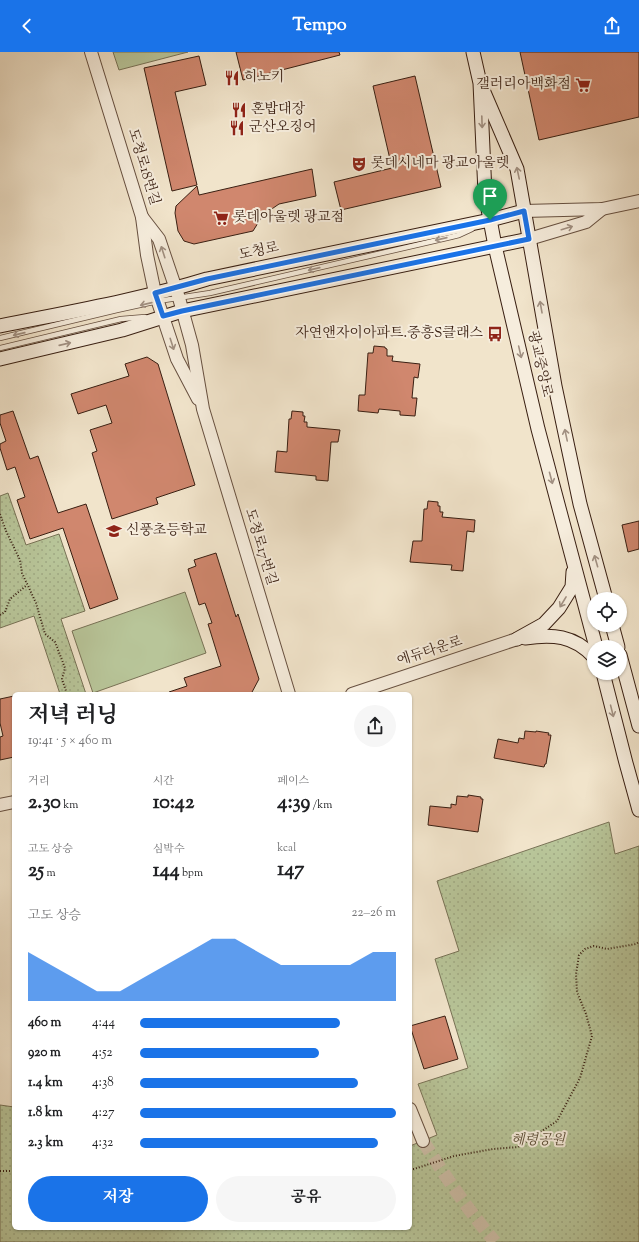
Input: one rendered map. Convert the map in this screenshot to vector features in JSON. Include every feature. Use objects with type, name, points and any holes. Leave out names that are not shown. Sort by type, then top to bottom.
[{"type":"main road","name":"광교중앙로","points":[[473,52],[480,83],[517,169],[556,386],[579,496],[604,592]]},
{"type":"main road","name":"광교중앙로","points":[[480,83],[484,193],[538,429],[594,640]]},
{"type":"main road","name":"도청로","points":[[0,326],[177,293],[215,278],[490,220],[524,211]]},
{"type":"main road","points":[[0,359],[122,330],[182,311],[529,239]]},
{"type":"main road","points":[[517,639],[544,624],[559,608],[572,588],[574,566]]},
{"type":"main road","points":[[517,639],[545,635],[564,638],[587,649]]},
{"type":"main road","points":[[605,680],[639,810]]},
{"type":"main road","points":[[627,680],[639,726]]},
{"type":"street","name":"도청로18번길","points":[[91,52],[142,217],[147,255],[157,297]]},
{"type":"street","points":[[524,211],[602,209],[639,201]]},
{"type":"street","points":[[529,239],[586,222],[602,209]]},
{"type":"street","name":"도청로17번길","points":[[142,217],[159,239],[177,293],[192,345],[203,409],[288,692]]},
{"type":"street","name":"도청로17번길","points":[[157,297],[177,359],[203,409]]},
{"type":"street","name":"에듀타운로","points":[[358,692],[517,639]]},
{"type":"street","points":[[0,805],[12,802]]},
{"type":"street","points":[[412,1114],[423,1141]]},
{"type":"lane","points":[[0,338],[157,297]]},
{"type":"lane","points":[[0,348],[121,319],[163,316]]},
{"type":"path","points":[[0,514],[6,531],[20,560],[22,573],[36,603],[45,634],[55,642],[65,668],[62,679],[66,692]]},
{"type":"path","points":[[0,615],[5,612],[10,600],[27,585]]},
{"type":"path","points":[[412,1169],[454,1156],[493,1149],[518,1147],[557,1121],[580,1078],[592,1036],[586,1014],[577,992],[576,974],[579,955],[585,949],[594,946],[607,949],[636,944],[639,942]]},
{"type":"path","points":[[0,1171],[12,1171]]},
{"type":"green space","points":[[113,52],[188,52],[119,70]]},
{"type":"green space","points":[[8,493],[26,545],[59,534],[85,611],[61,619],[85,692],[59,692],[34,616],[0,628],[0,496]]},
{"type":"green space","points":[[185,592],[206,653],[93,692],[72,631]]},
{"type":"green space","name":"혜령공원","points":[[609,822],[615,854],[639,846],[639,1242],[0,1242],[0,1105],[12,1107],[12,1230],[412,1230],[412,1145],[437,1135],[418,1084],[468,1068],[435,959],[459,951],[437,881]]},
{"type":"building","points":[[236,52],[339,52],[340,55],[243,80]]},
{"type":"building","name":"갤러리아백화점","points":[[520,52],[639,52],[639,117],[539,140]]},
{"type":"building","points":[[199,56],[206,85],[175,92],[197,185],[172,191],[144,68]]},
{"type":"building","points":[[415,76],[441,187],[341,210],[334,182],[392,168],[373,86]]},
{"type":"building","points":[[312,169],[316,196],[279,204],[263,215],[253,231],[194,244],[184,241],[178,231],[175,213],[176,206],[197,186],[199,195]]},
{"type":"building","points":[[374,346],[385,347],[387,349],[387,356],[393,356],[392,361],[420,364],[418,378],[414,377],[412,398],[417,398],[415,416],[400,415],[400,411],[379,409],[378,413],[358,411],[359,395],[365,395],[368,353],[373,353]]},
{"type":"building","points":[[147,357],[158,364],[195,485],[156,498],[158,504],[112,519],[92,453],[97,451],[90,430],[112,423],[106,405],[78,414],[71,394],[129,376],[125,364]]},
{"type":"building","points":[[13,411],[30,459],[38,456],[58,513],[86,504],[118,599],[90,609],[63,528],[30,539],[17,500],[25,497],[15,467],[7,470],[0,448],[0,444],[6,441],[0,423],[0,415]]},
{"type":"building","points":[[292,411],[303,412],[303,416],[305,416],[304,422],[307,422],[307,427],[340,430],[338,442],[331,442],[328,481],[316,480],[316,476],[275,472],[277,451],[287,452],[289,419],[291,419]]},
{"type":"building","points":[[428,501],[438,502],[440,512],[443,512],[442,517],[475,520],[474,532],[467,531],[463,571],[451,570],[452,565],[410,562],[413,541],[422,541],[424,509],[427,509]]},
{"type":"building","points":[[639,521],[639,549],[628,552],[622,525]]},
{"type":"building","points":[[216,553],[236,617],[238,614],[259,679],[252,692],[169,692],[187,686],[184,678],[221,666],[208,624],[212,623],[205,603],[199,605],[188,569],[196,566],[194,560]]},
{"type":"building","points":[[12,696],[12,757],[0,760],[0,737],[3,736],[0,723],[0,699]]},
{"type":"building","points":[[525,731],[549,733],[548,735],[551,735],[546,764],[544,767],[494,758],[498,739],[518,743],[519,738],[524,739]]},
{"type":"building","points":[[468,795],[481,797],[481,799],[483,799],[478,832],[428,825],[430,806],[451,808],[451,804],[456,805],[457,796],[468,797]]},
{"type":"building","points":[[445,1016],[458,1059],[424,1069],[412,1032],[412,1025]]},
{"type":"tunnel","points":[[423,1141],[457,1193],[495,1242]]},
{"type":"place","name":"히노키","points":[[232,78]]},
{"type":"place","name":"갤러리아백화점","points":[[583,85]]},
{"type":"place","name":"혼밥대장","points":[[239,110]]},
{"type":"place","name":"군산오징어","points":[[237,128]]},
{"type":"place","name":"롯데시네마 광교아울렛","points":[[359,164]]},
{"type":"place","name":"롯데아울렛 광교점","points":[[221,218]]},
{"type":"place","name":"자연앤자이아파트.중흥S클래스","points":[[495,334]]},
{"type":"place","name":"신풍초등학교","points":[[114,531]]},
{"type":"route","points":[[524,211],[529,239],[163,316],[155,293],[176,289],[207,279],[490,220],[524,211]]}]
